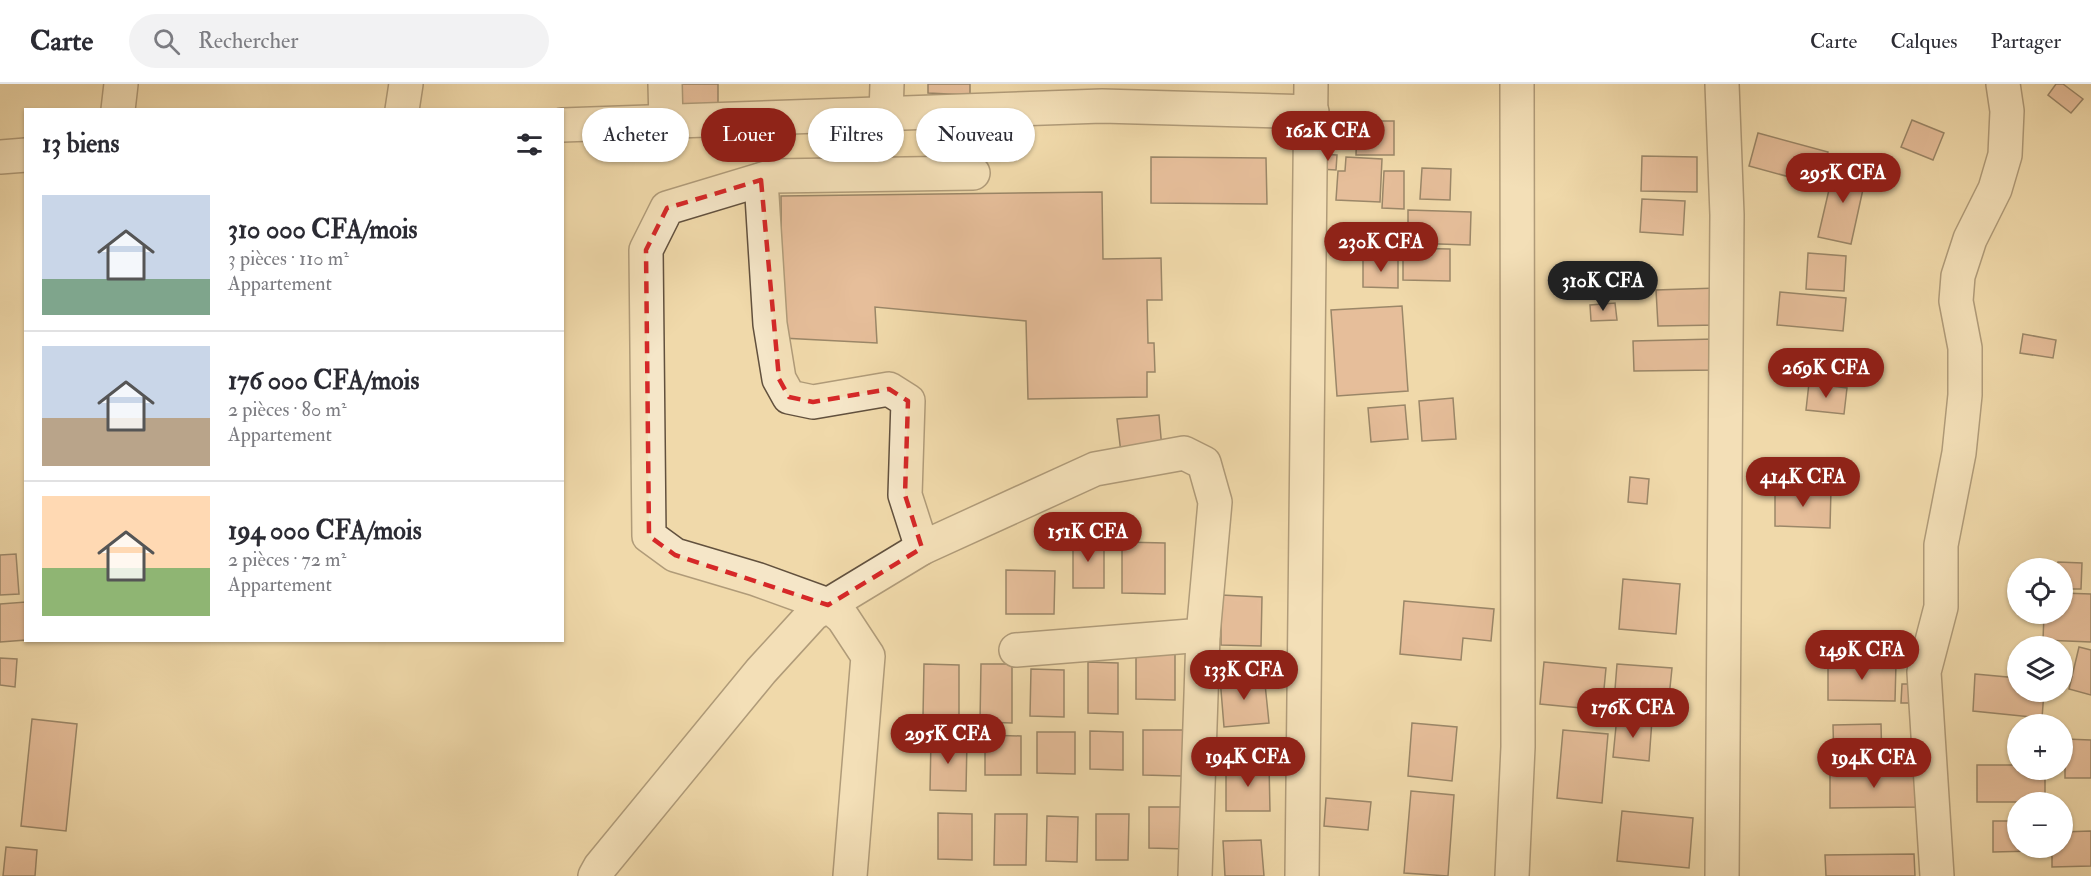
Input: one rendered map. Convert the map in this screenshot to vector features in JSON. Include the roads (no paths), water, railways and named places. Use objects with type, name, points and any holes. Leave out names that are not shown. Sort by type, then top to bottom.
[{"type":"street","points":[[118,108],[121,84]]},
{"type":"street","points":[[402,108],[406,84]]},
{"type":"street","points":[[665,84],[666,108]]},
{"type":"street","points":[[1512,876],[1518,747],[1517,84]]},
{"type":"street","points":[[1722,84],[1727,226],[1722,876]]},
{"type":"street","points":[[1937,876],[1924,672],[1941,607],[1941,545],[1959,453],[1965,395],[1965,348],[1956,301],[1958,276],[1970,239],[1995,189],[2005,155],[2007,111],[2003,84]]},
{"type":"street","points":[[689,120],[886,99],[1102,95],[1312,98],[1302,876]]},
{"type":"street","points":[[564,125],[582,125]]},
{"type":"street","points":[[0,157],[24,155]]},
{"type":"street","points":[[850,876],[868,656],[843,618],[828,605],[756,579],[675,555],[649,536],[646,250],[667,208],[773,176],[973,173]]},
{"type":"street","points":[[761,180],[770,324],[778,379],[789,397],[813,402],[889,389],[908,401],[905,495],[922,548]]},
{"type":"street","points":[[595,876],[761,671],[813,614],[922,548],[1095,469],[1185,453],[1204,463],[1215,502],[1203,635],[1195,876]]},
{"type":"street","points":[[1016,650],[1203,635]]}]
